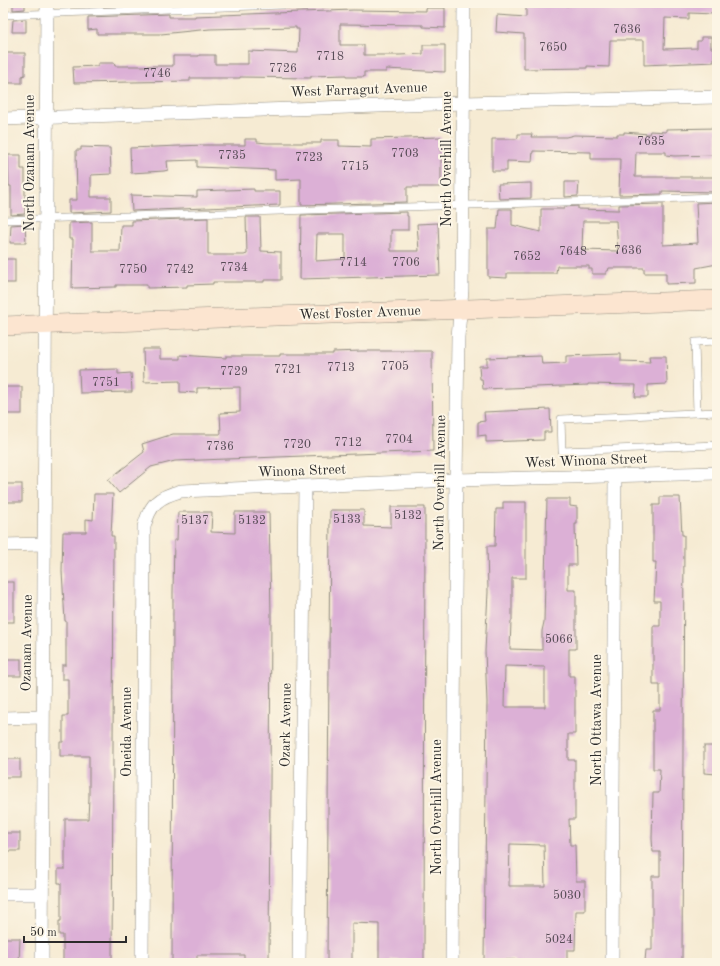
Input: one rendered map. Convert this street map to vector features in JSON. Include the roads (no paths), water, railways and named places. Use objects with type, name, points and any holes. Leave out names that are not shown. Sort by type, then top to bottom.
[{"type":"street","name":"North Overhill Avenue","points":[[452,963],[456,480],[458,336],[462,290],[464,3]]},
{"type":"street","name":"North Ozanam Avenue","points":[[45,324],[47,8]]},
{"type":"street","name":"West Farragut Avenue","points":[[3,119],[464,103],[717,97]]},
{"type":"street","name":"West Foster Avenue","points":[[3,326],[717,300]]},
{"type":"street","name":"Ozanam Avenue","points":[[42,963],[41,894],[45,324]]},
{"type":"street","name":"West Winona Street","points":[[456,480],[717,473]]},
{"type":"street","name":"North Ottawa Avenue","points":[[612,963],[615,476]]},
{"type":"street","name":"Winona Street","points":[[154,504],[164,495],[181,491],[456,480]]},
{"type":"street","name":"Ozark Avenue","points":[[299,963],[305,487]]},
{"type":"street","name":"Oneida Avenue","points":[[142,963],[144,527],[148,514],[154,504]]},
{"type":"street","points":[[3,545],[44,544]]},
{"type":"street","points":[[3,718],[42,717]]},
{"type":"street","points":[[3,894],[41,894]]},
{"type":"lane","points":[[3,15],[47,8],[337,3]]},
{"type":"lane","points":[[3,220],[717,197]]},
{"type":"lane","points":[[697,413],[696,342],[717,341]]},
{"type":"lane","points":[[717,412],[561,418],[562,451],[717,445]]}]
